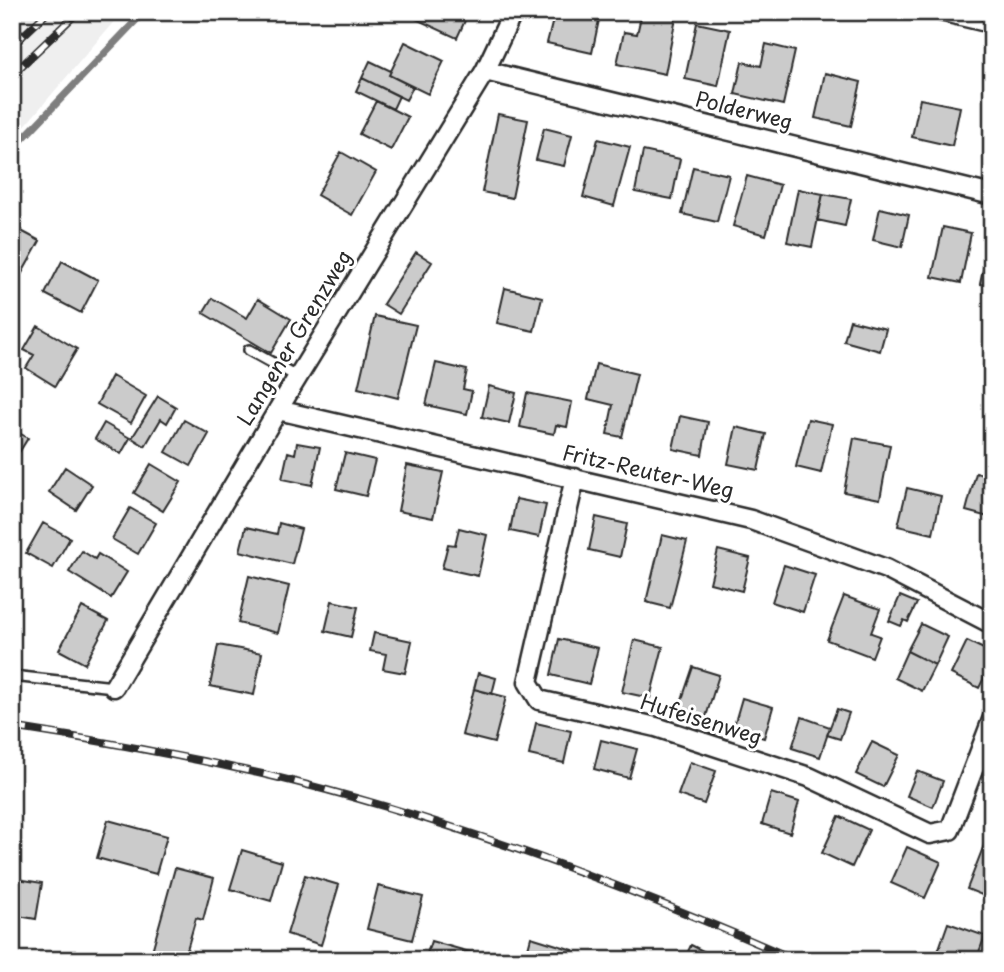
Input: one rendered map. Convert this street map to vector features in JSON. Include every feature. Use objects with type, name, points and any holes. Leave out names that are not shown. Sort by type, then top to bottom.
[{"type":"street","name":"Langener Grenzweg","points":[[114,687],[278,410],[485,71],[513,12]]},
{"type":"street","name":"Polderweg","points":[[485,71],[992,195]]},
{"type":"street","name":"Fritz-Reuter-Weg","points":[[278,410],[751,520],[886,569],[992,624]]},
{"type":"street","name":"Hufeisenweg","points":[[575,478],[528,682],[539,700],[656,727],[809,777],[930,834],[950,830],[992,720]]},
{"type":"lane","points":[[925,12],[992,28]]},
{"type":"lane","points":[[249,350],[298,377]]},
{"type":"lane","points":[[12,676],[114,687]]},
{"type":"shaded area","points":[[12,12],[122,12],[12,141]]},
{"type":"building","points":[[419,12],[469,12],[457,38],[416,19]]},
{"type":"building","points":[[555,12],[567,12],[599,20],[592,53],[547,43]]},
{"type":"building","points":[[642,12],[676,17],[665,74],[617,64],[624,32],[637,34]]},
{"type":"building","points":[[697,23],[730,30],[718,86],[685,79]]},
{"type":"building","points":[[405,42],[444,61],[428,94],[389,75]]},
{"type":"building","points":[[766,44],[795,51],[783,105],[735,94],[742,62],[761,66]]},
{"type":"building","points":[[370,61],[391,71],[389,75],[413,87],[406,100],[362,78]]},
{"type":"building","points":[[825,73],[861,82],[851,126],[815,118]]},
{"type":"building","points":[[362,78],[399,96],[393,109],[356,91]]},
{"type":"building","points":[[920,99],[960,107],[952,146],[912,137]]},
{"type":"building","points":[[376,101],[408,117],[391,150],[359,134]]},
{"type":"building","points":[[498,114],[528,120],[512,198],[482,192]]},
{"type":"building","points":[[544,128],[572,135],[564,166],[536,160]]},
{"type":"building","points":[[598,139],[630,147],[614,206],[583,197]]},
{"type":"building","points":[[643,151],[680,159],[672,199],[635,192]]},
{"type":"building","points":[[341,152],[376,172],[352,215],[317,195]]},
{"type":"building","points":[[693,167],[729,175],[717,222],[682,214]]},
{"type":"building","points":[[747,176],[780,185],[766,235],[733,226]]},
{"type":"building","points":[[798,189],[823,194],[812,247],[787,242]]},
{"type":"building","points":[[823,194],[851,199],[845,226],[817,220]]},
{"type":"building","points":[[880,208],[909,215],[902,247],[873,240]]},
{"type":"building","points":[[12,226],[40,241],[17,282],[12,279]]},
{"type":"building","points":[[943,227],[971,233],[961,283],[932,277]]},
{"type":"building","points":[[992,233],[992,286],[980,284]]},
{"type":"building","points":[[416,252],[432,262],[399,314],[383,304]]},
{"type":"building","points":[[62,261],[98,280],[81,313],[45,294]]},
{"type":"building","points":[[505,288],[542,297],[534,331],[497,323]]},
{"type":"building","points":[[212,298],[247,318],[258,299],[291,319],[271,353],[203,313]]},
{"type":"building","points":[[375,316],[416,325],[398,398],[358,388]]},
{"type":"building","points":[[850,320],[886,329],[880,351],[844,341]]},
{"type":"building","points":[[38,326],[77,349],[55,386],[26,368],[34,355],[24,350]]},
{"type":"building","points":[[436,363],[467,370],[463,389],[472,391],[467,414],[426,405]]},
{"type":"building","points":[[596,364],[637,374],[622,437],[607,434],[613,405],[588,399]]},
{"type":"building","points":[[112,376],[146,396],[131,423],[97,404]]},
{"type":"building","points":[[489,386],[516,393],[509,423],[482,417]]},
{"type":"building","points":[[527,393],[572,402],[567,427],[556,425],[554,434],[520,427]]},
{"type":"building","points":[[158,396],[176,407],[167,423],[161,419],[145,446],[132,438]]},
{"type":"building","points":[[680,416],[708,422],[702,455],[673,449]]},
{"type":"building","points":[[808,419],[832,424],[821,473],[796,467]]},
{"type":"building","points":[[184,420],[209,434],[191,466],[166,452]]},
{"type":"building","points":[[104,423],[130,438],[121,454],[95,439]]},
{"type":"building","points":[[736,427],[766,434],[758,470],[728,464]]},
{"type":"building","points":[[12,429],[28,438],[15,459],[12,458]]},
{"type":"building","points":[[854,438],[890,445],[880,499],[844,492]]},
{"type":"building","points":[[297,443],[320,447],[312,485],[282,479],[288,452],[295,454]]},
{"type":"building","points":[[345,453],[375,460],[366,496],[336,489]]},
{"type":"building","points":[[151,464],[181,482],[163,511],[134,493]]},
{"type":"building","points":[[407,465],[443,472],[433,518],[398,511]]},
{"type":"building","points":[[65,467],[92,485],[76,510],[49,492]]},
{"type":"building","points":[[976,473],[992,477],[992,518],[966,511]]},
{"type":"building","points":[[907,488],[941,496],[933,534],[898,526]]},
{"type":"building","points":[[516,499],[546,505],[539,537],[510,531]]},
{"type":"building","points":[[130,508],[156,523],[138,554],[112,539]]},
{"type":"building","points":[[596,517],[627,524],[620,557],[589,550]]},
{"type":"building","points":[[43,523],[70,538],[53,568],[26,553]]},
{"type":"building","points":[[279,523],[301,529],[292,564],[240,551],[246,527],[277,534]]},
{"type":"building","points":[[459,528],[487,535],[478,576],[442,568],[448,544],[455,545]]},
{"type":"building","points":[[662,535],[687,541],[670,608],[646,602]]},
{"type":"building","points":[[718,550],[750,558],[742,591],[710,583]]},
{"type":"building","points":[[82,551],[95,559],[98,554],[127,572],[111,598],[69,572]]},
{"type":"building","points":[[784,565],[815,575],[803,612],[772,602]]},
{"type":"building","points":[[249,576],[289,586],[278,633],[238,623]]},
{"type":"building","points":[[844,596],[880,609],[871,633],[880,636],[872,657],[827,640]]},
{"type":"building","points":[[900,596],[917,603],[908,622],[904,620],[901,626],[889,621]]},
{"type":"building","points":[[332,601],[358,607],[351,637],[325,631]]},
{"type":"building","points":[[82,607],[108,621],[85,664],[59,650]]},
{"type":"building","points":[[921,624],[948,637],[935,665],[907,651]]},
{"type":"building","points":[[374,633],[412,641],[405,673],[383,669],[386,654],[370,651]]},
{"type":"building","points":[[559,639],[598,648],[589,684],[551,675]]},
{"type":"building","points":[[634,640],[663,647],[650,698],[622,692]]},
{"type":"building","points":[[967,641],[992,653],[992,662],[979,688],[951,674]]},
{"type":"building","points":[[218,645],[262,653],[254,695],[210,686]]},
{"type":"building","points":[[907,651],[935,665],[922,691],[895,678]]},
{"type":"building","points":[[693,667],[719,675],[705,720],[678,711]]},
{"type":"building","points":[[478,673],[496,678],[492,694],[474,689]]},
{"type":"building","points":[[474,689],[506,697],[494,743],[462,735]]},
{"type":"building","points":[[742,698],[773,707],[764,738],[733,729]]},
{"type":"building","points":[[837,709],[849,713],[840,739],[827,735]]},
{"type":"building","points":[[802,717],[830,727],[820,757],[792,748]]},
{"type":"building","points":[[536,723],[571,731],[564,763],[529,755]]},
{"type":"building","points":[[601,740],[637,749],[629,778],[594,769]]},
{"type":"building","points":[[872,742],[899,755],[883,787],[856,774]]},
{"type":"building","points":[[690,762],[716,771],[704,804],[678,795]]},
{"type":"building","points":[[917,771],[943,781],[933,807],[907,796]]},
{"type":"building","points":[[771,793],[799,802],[790,833],[762,824]]},
{"type":"building","points":[[839,816],[869,830],[852,867],[822,853]]},
{"type":"building","points":[[108,820],[167,836],[156,874],[97,858]]},
{"type":"building","points":[[986,840],[992,842],[992,899],[967,889]]},
{"type":"building","points":[[907,847],[941,862],[925,898],[891,883]]},
{"type":"building","points":[[242,850],[282,862],[271,901],[230,889]]},
{"type":"building","points":[[175,868],[214,878],[203,920],[196,918],[184,960],[152,951]]},
{"type":"building","points":[[305,875],[339,885],[321,945],[287,934]]},
{"type":"building","points":[[12,878],[42,883],[36,919],[12,915]]},
{"type":"building","points":[[378,886],[423,897],[412,940],[367,929]]},
{"type":"building","points":[[948,923],[985,936],[976,960],[935,960]]},
{"type":"building","points":[[531,937],[573,950],[570,960],[525,960]]},
{"type":"building","points":[[431,941],[480,955],[478,960],[425,960]]},
{"type":"building","points":[[691,945],[721,960],[684,960]]},
{"type":"building","points":[[728,949],[751,960],[722,960]]},
{"type":"waterway","points":[[12,150],[144,12]]},
{"type":"railway","points":[[12,46],[48,12]]},
{"type":"railway","points":[[12,75],[78,12]]},
{"type":"railway","points":[[12,727],[235,768],[401,811],[602,880],[796,960]]}]
